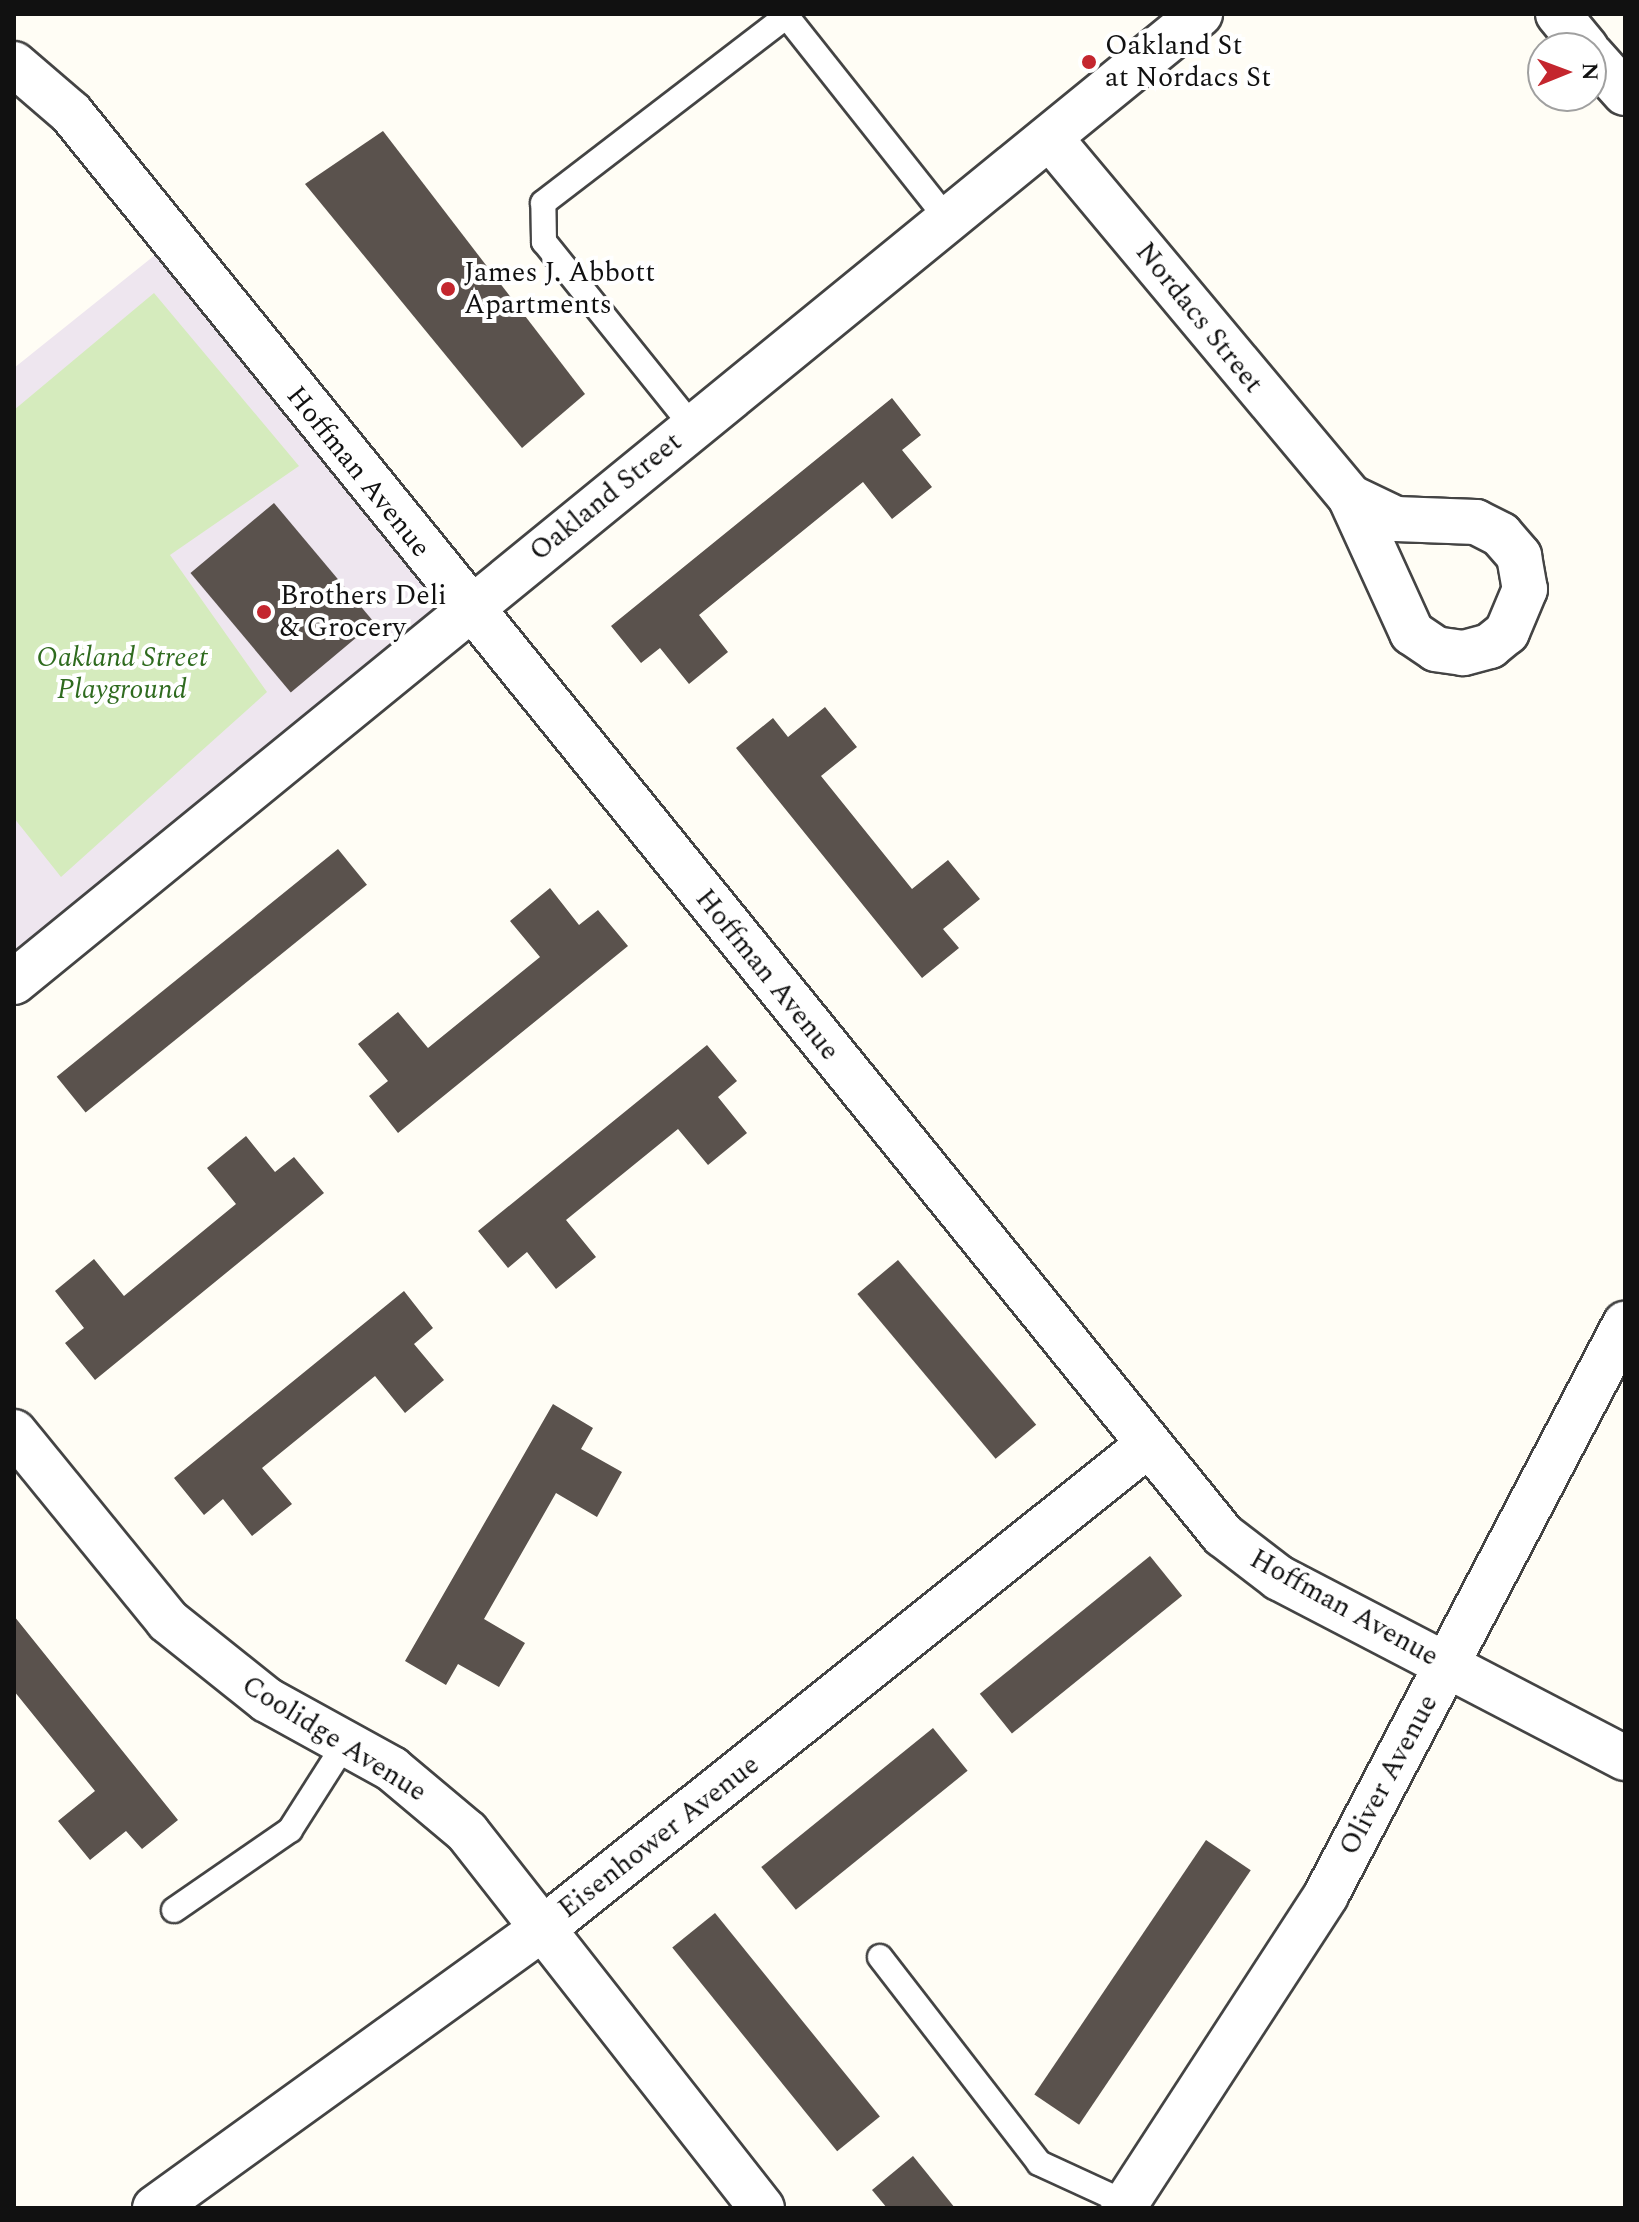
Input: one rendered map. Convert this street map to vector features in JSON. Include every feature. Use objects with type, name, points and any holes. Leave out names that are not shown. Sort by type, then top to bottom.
[{"type":"street","name":"Oakland Street","points":[[14,982],[1200,14]]},
{"type":"street","points":[[1558,14],[1573,32]]},
{"type":"street","name":"Hoffman Avenue","points":[[14,64],[71,113],[1148,1445],[1234,1546],[1279,1578],[1625,1758]]},
{"type":"street","points":[[1607,73],[1625,93]]},
{"type":"street","name":"Nordacs Street","points":[[1050,138],[1350,497]]},
{"type":"street","name":"Oliver Avenue","points":[[1125,2205],[1326,1895],[1625,1324]]},
{"type":"street","name":"Coolidge Avenue","points":[[14,1432],[168,1621],[267,1700],[346,1742],[444,1809],[545,1927],[762,2208]]},
{"type":"street","name":"Eisenhower Avenue","points":[[155,2208],[545,1927],[1148,1445]]},
{"type":"lane","points":[[693,427],[544,242],[543,203],[789,16],[948,220]]},
{"type":"lane","points":[[174,1910],[290,1830],[346,1742]]},
{"type":"lane","points":[[880,1957],[1039,2163],[1125,2205]]},
{"type":"shaded area","points":[[185,231],[482,617],[14,1002],[14,368]]},
{"type":"green space","name":"Oakland Street Playground","points":[[154,293],[299,466],[170,555],[267,692],[61,877],[14,818],[14,410]]},
{"type":"building","name":"James J. Abbott Apartments","points":[[383,131],[585,394],[522,448],[305,184]]},
{"type":"building","points":[[892,398],[921,435],[902,450],[932,487],[892,519],[863,482],[699,615],[728,652],[689,684],[660,648],[641,663],[611,626]]},
{"type":"building","points":[[274,503],[374,623],[291,693],[191,573]]},
{"type":"building","points":[[825,707],[857,747],[821,776],[912,889],[948,860],[980,899],[943,929],[959,948],[922,978],[736,748],[773,718],[788,737]]},
{"type":"building","points":[[338,849],[367,885],[86,1113],[57,1077]]},
{"type":"building","points":[[550,888],[579,925],[598,910],[628,946],[398,1133],[369,1096],[388,1081],[358,1044],[398,1012],[428,1048],[540,957],[510,921]]},
{"type":"building","points":[[707,1045],[737,1081],[718,1097],[747,1133],[708,1165],[678,1129],[566,1220],[596,1257],[556,1289],[527,1252],[508,1268],[478,1231]]},
{"type":"building","points":[[246,1136],[275,1172],[294,1157],[324,1193],[95,1380],[65,1343],[84,1328],[55,1291],[94,1259],[124,1296],[236,1204],[207,1168]]},
{"type":"building","points":[[898,1260],[1036,1425],[996,1459],[857,1294]]},
{"type":"building","points":[[404,1291],[433,1328],[414,1344],[444,1380],[405,1413],[375,1376],[262,1468],[292,1504],[252,1536],[223,1499],[204,1515],[174,1478]]},
{"type":"building","points":[[553,1404],[593,1428],[581,1449],[622,1472],[597,1517],[556,1493],[484,1619],[525,1643],[499,1687],[458,1664],[446,1685],[405,1661]]},
{"type":"building","points":[[1150,1556],[1182,1596],[1012,1733],[980,1694]]},
{"type":"building","points":[[14,1616],[178,1820],[142,1849],[126,1831],[90,1860],[58,1821],[95,1791],[14,1691]]},
{"type":"building","points":[[933,1728],[968,1771],[796,1910],[761,1867]]},
{"type":"building","points":[[1206,1840],[1251,1870],[1079,2125],[1034,2095]]},
{"type":"building","points":[[715,1913],[880,2117],[837,2151],[672,1948]]},
{"type":"building","points":[[913,2156],[955,2208],[887,2208],[872,2190]]},
{"type":"place","name":"Oakland St at Nordacs St","points":[[1089,62]]},
{"type":"place","name":"James J. Abbott Apartments","points":[[448,289]]},
{"type":"place","name":"Brothers Deli & Grocery","points":[[264,612]]}]
